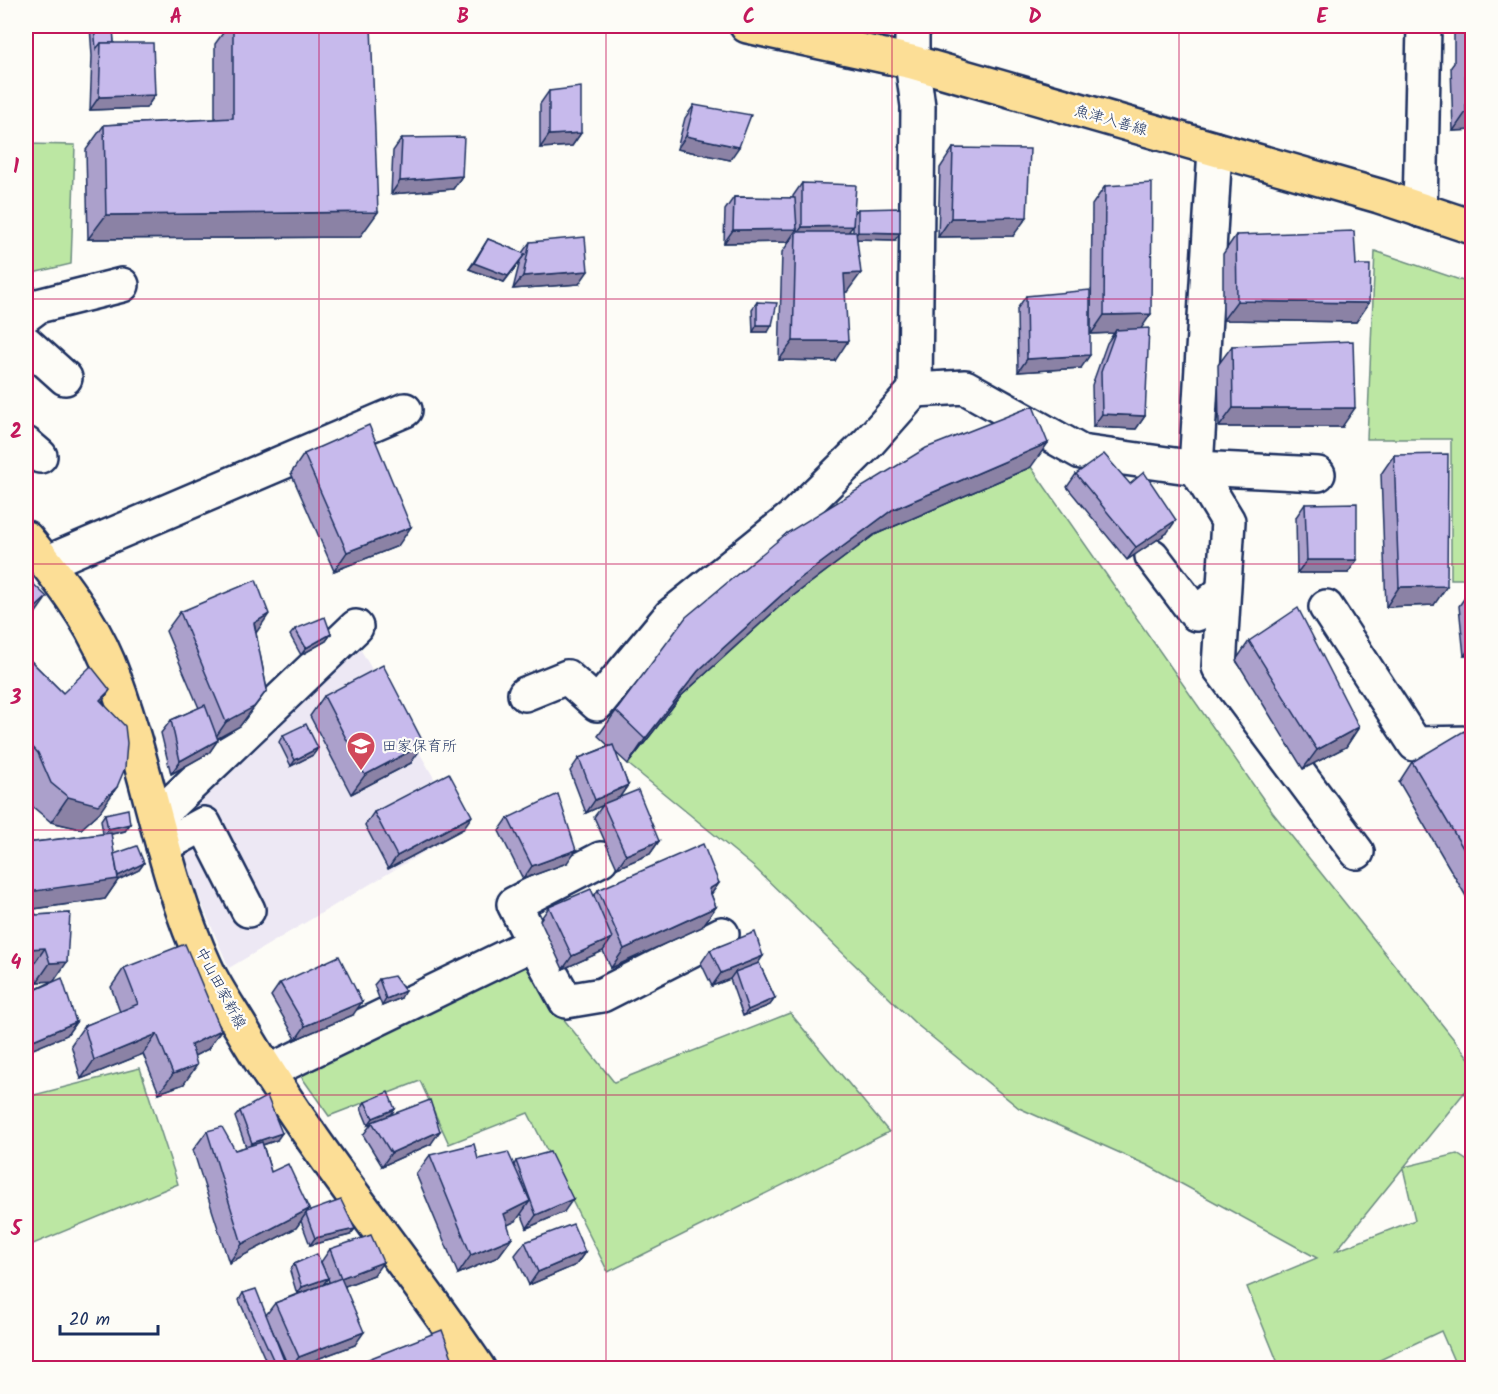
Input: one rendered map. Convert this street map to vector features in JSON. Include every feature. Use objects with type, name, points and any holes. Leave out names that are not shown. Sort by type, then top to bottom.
[{"type":"main road","name":"魚津入善線","points":[[747,26],[912,62],[1215,149],[1473,227]]},
{"type":"main road","name":"中山田家新線","points":[[36,550],[68,589],[107,660],[142,761],[171,881],[206,969],[268,1072],[359,1205],[478,1368]]},
{"type":"street","points":[[525,693],[567,677],[597,704],[671,615],[794,516],[868,443],[915,390],[918,106],[912,62],[912,26]]},
{"type":"street","points":[[1420,210],[1424,26]]},
{"type":"street","points":[[1215,149],[1196,468],[1228,521],[1219,667],[1357,852]]},
{"type":"street","points":[[26,315],[38,306],[122,285]]},
{"type":"street","points":[[26,343],[65,378]]},
{"type":"street","points":[[915,390],[965,387],[1080,452],[1196,468],[1318,474]]},
{"type":"street","points":[[36,550],[405,410]]},
{"type":"street","points":[[1152,556],[1196,614],[1224,591]]},
{"type":"street","points":[[1326,607],[1415,744],[1473,743]]},
{"type":"street","points":[[159,832],[356,627]]},
{"type":"street","points":[[159,832],[204,824],[248,910]]},
{"type":"street","points":[[601,859],[514,904],[566,1001],[602,995],[722,934]]},
{"type":"street","points":[[268,1072],[534,943]]},
{"type":"shaded area","points":[[354,638],[463,829],[229,968],[187,869],[172,813]]},
{"type":"green space","points":[[26,144],[75,145],[71,264],[26,277]]},
{"type":"green space","points":[[1375,251],[1472,284],[1472,579],[1451,579],[1451,439],[1367,439]]},
{"type":"green space","points":[[1031,467],[1273,813],[1472,1062],[1472,1083],[1404,1167],[1457,1154],[1472,1164],[1472,1368],[1457,1368],[1441,1331],[1363,1368],[1280,1368],[1247,1287],[1317,1258],[1147,1165],[1019,1108],[916,1024],[755,868],[628,764],[681,696],[781,605],[874,535]],"holes":[[[1403,1168],[1415,1220],[1336,1251]]]},
{"type":"green space","points":[[526,964],[554,1007],[614,1082],[790,1013],[889,1132],[608,1272],[528,1113],[449,1144],[420,1081],[329,1116],[298,1072]]},
{"type":"green space","points":[[140,1068],[178,1184],[26,1247],[26,1097]]},
{"type":"building","points":[[94,26],[113,26],[114,43],[101,43],[96,49]]},
{"type":"building","points":[[233,26],[371,26],[378,212],[106,215],[104,125],[233,118]]},
{"type":"building","points":[[1467,26],[1473,26],[1473,44],[1468,44]]},
{"type":"building","points":[[101,43],[153,43],[155,95],[99,97]]},
{"type":"building","points":[[1465,48],[1473,48],[1473,112],[1466,112]]},
{"type":"building","points":[[581,87],[581,133],[549,135],[549,91]]},
{"type":"building","points":[[694,105],[751,115],[739,147],[686,136]]},
{"type":"building","points":[[464,137],[462,176],[400,181],[402,138]]},
{"type":"building","points":[[953,148],[1030,149],[1027,217],[951,218]]},
{"type":"building","points":[[802,183],[856,185],[853,226],[802,227]]},
{"type":"building","points":[[1152,183],[1151,314],[1104,315],[1105,186]]},
{"type":"building","points":[[734,197],[795,198],[797,229],[733,230]]},
{"type":"building","points":[[900,208],[900,233],[858,232],[858,209]]},
{"type":"building","points":[[1354,231],[1356,265],[1370,265],[1369,303],[1237,301],[1236,235]]},
{"type":"building","points":[[796,232],[856,232],[861,273],[844,274],[848,341],[793,341]]},
{"type":"building","points":[[585,237],[588,271],[523,276],[530,242]]},
{"type":"building","points":[[488,239],[525,254],[508,276],[474,263]]},
{"type":"building","points":[[1090,290],[1090,355],[1027,359],[1026,296]]},
{"type":"building","points":[[757,302],[777,303],[772,325],[757,325]]},
{"type":"building","points":[[1149,328],[1145,416],[1102,414],[1101,372],[1116,330]]},
{"type":"building","points":[[1353,341],[1355,408],[1233,408],[1232,346]]},
{"type":"building","points":[[1033,406],[1048,443],[892,510],[798,580],[698,671],[645,739],[616,711],[686,617],[787,533],[926,448]]},
{"type":"building","points":[[369,425],[411,527],[347,552],[304,454]]},
{"type":"building","points":[[1104,454],[1130,484],[1144,472],[1176,520],[1136,547],[1076,474]]},
{"type":"building","points":[[1448,454],[1447,586],[1399,587],[1394,455]]},
{"type":"building","points":[[1357,503],[1357,560],[1307,560],[1305,504]]},
{"type":"building","points":[[26,577],[47,597],[26,616]]},
{"type":"building","points":[[256,580],[269,614],[254,623],[267,690],[254,707],[226,722],[180,612]]},
{"type":"building","points":[[1473,592],[1473,641],[1468,593]]},
{"type":"building","points":[[1298,608],[1359,727],[1317,750],[1249,641]]},
{"type":"building","points":[[325,617],[331,634],[306,648],[295,629]]},
{"type":"building","points":[[26,656],[63,693],[91,666],[110,690],[100,700],[125,726],[127,743],[125,768],[117,787],[98,805],[68,797],[51,783],[38,753],[26,740]]},
{"type":"building","points":[[383,665],[424,744],[365,775],[324,696]]},
{"type":"building","points":[[205,705],[218,740],[180,761],[171,720]]},
{"type":"building","points":[[306,724],[318,748],[295,760],[283,735]]},
{"type":"building","points":[[1464,731],[1473,747],[1473,865],[1412,762]]},
{"type":"building","points":[[613,745],[628,785],[595,800],[579,758]]},
{"type":"building","points":[[449,773],[472,816],[397,856],[374,812]]},
{"type":"building","points":[[638,790],[659,841],[626,855],[603,804]]},
{"type":"building","points":[[558,794],[576,850],[532,866],[508,818]]},
{"type":"building","points":[[128,809],[130,824],[108,829],[105,814]]},
{"type":"building","points":[[111,833],[118,879],[28,892],[36,915],[70,913],[67,962],[50,963],[45,948],[26,949],[26,843]]},
{"type":"building","points":[[703,844],[719,883],[709,889],[716,907],[624,949],[598,890]]},
{"type":"building","points":[[137,846],[144,863],[118,876],[114,854]]},
{"type":"building","points":[[591,889],[612,938],[572,956],[549,907]]},
{"type":"building","points":[[755,932],[763,956],[721,973],[710,950]]},
{"type":"building","points":[[185,944],[221,1030],[191,1045],[197,1065],[173,1074],[157,1034],[94,1060],[84,1026],[138,1004],[124,968]]},
{"type":"building","points":[[339,956],[362,1002],[305,1026],[280,983]]},
{"type":"building","points":[[759,963],[775,998],[748,1010],[735,972]]},
{"type":"building","points":[[394,976],[405,991],[386,999],[379,979]]},
{"type":"building","points":[[62,978],[76,1022],[26,1043],[26,994]]},
{"type":"building","points":[[388,1092],[395,1109],[373,1118],[365,1102]]},
{"type":"building","points":[[267,1096],[282,1133],[252,1143],[240,1111]]},
{"type":"building","points":[[430,1100],[440,1131],[391,1153],[372,1122]]},
{"type":"building","points":[[222,1127],[235,1150],[262,1142],[271,1172],[288,1164],[309,1209],[242,1244],[207,1131]]},
{"type":"building","points":[[474,1144],[478,1159],[508,1152],[530,1201],[504,1214],[512,1238],[471,1255],[430,1155]]},
{"type":"building","points":[[550,1152],[573,1199],[536,1215],[516,1161]]},
{"type":"building","points":[[341,1200],[355,1229],[315,1238],[307,1212]]},
{"type":"building","points":[[573,1224],[585,1252],[538,1272],[525,1242]]},
{"type":"building","points":[[371,1235],[383,1262],[341,1278],[330,1249]]},
{"type":"building","points":[[317,1254],[328,1278],[302,1287],[294,1264]]},
{"type":"building","points":[[341,1278],[364,1332],[299,1357],[275,1303]]},
{"type":"building","points":[[256,1289],[287,1368],[277,1368],[243,1293]]},
{"type":"building","points":[[442,1330],[454,1363],[441,1368],[369,1368],[366,1360]]},
{"type":"place","name":"田家保育所","points":[[361,772]]}]
